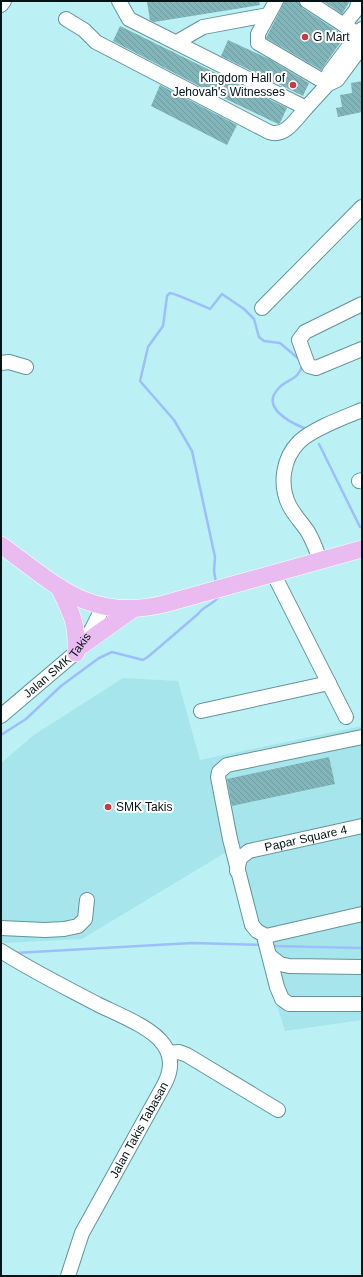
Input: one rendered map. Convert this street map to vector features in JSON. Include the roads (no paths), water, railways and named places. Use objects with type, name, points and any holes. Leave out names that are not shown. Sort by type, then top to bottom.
[{"type":"main road","points":[[1,545],[59,587],[81,600],[103,607],[133,609],[164,604],[227,585],[362,549]]},
{"type":"main road","points":[[59,587],[73,615],[76,625],[78,649]]},
{"type":"main road","points":[[78,649],[133,609]]},
{"type":"street","points":[[1,5],[4,1]]},
{"type":"street","points":[[119,1],[129,19],[306,108]]},
{"type":"street","points":[[276,1],[258,34],[258,43],[328,84]]},
{"type":"street","points":[[66,19],[84,30],[96,42],[269,132],[276,134],[283,131],[328,84],[337,80],[361,36],[307,1]]},
{"type":"street","points":[[344,25],[356,10],[359,1]]},
{"type":"street","points":[[177,42],[203,27],[268,15]]},
{"type":"street","points":[[262,308],[362,207]]},
{"type":"street","points":[[362,304],[305,332],[299,340],[309,366],[316,368],[362,349]]},
{"type":"street","points":[[1,363],[9,362],[26,367]]},
{"type":"street","points":[[320,561],[309,534],[287,501],[284,490],[284,475],[287,461],[300,441],[338,419],[362,410]]},
{"type":"street","points":[[273,573],[346,717]]},
{"type":"street","name":"Jalan SMK Takis","points":[[1,716],[78,649],[92,629],[103,607]]},
{"type":"street","points":[[201,711],[329,683]]},
{"type":"street","points":[[362,737],[224,767],[219,772],[218,777],[237,871],[252,925],[280,964],[294,966],[362,967]]},
{"type":"street","name":"Papar Square 4","points":[[237,871],[240,858],[249,851],[362,826]]},
{"type":"street","name":"Papar Square 4","points":[[230,839],[238,848],[249,851]]},
{"type":"street","points":[[1,928],[45,930],[78,926],[85,919],[87,900]]},
{"type":"street","points":[[267,946],[362,914]]},
{"type":"street","points":[[267,946],[277,987],[282,999],[289,1004],[362,1004]]},
{"type":"street","points":[[7,955],[148,1030],[160,1040],[169,1053],[179,1052],[187,1055],[278,1110]]},
{"type":"street","points":[[277,987],[283,972],[294,966]]},
{"type":"street","name":"Jalan Takis Tabasan","points":[[68,1276],[82,1233],[169,1076],[171,1063],[169,1053]]},
{"type":"waterway","points":[[216,583],[214,571],[215,557],[192,451],[174,420],[140,381],[148,347],[163,326],[167,296],[170,293],[210,309],[222,294],[244,309],[254,319],[259,337],[264,341],[280,343],[300,360]]},
{"type":"waterway","points":[[302,366],[298,375],[278,389],[274,396],[273,402],[279,413],[291,422],[304,428]]},
{"type":"waterway","points":[[319,444],[360,527]]},
{"type":"waterway","points":[[1,735],[26,719],[61,686],[99,658],[112,652],[143,660],[200,611],[215,601],[219,596]]},
{"type":"waterway","points":[[15,953],[192,943],[262,945]]},
{"type":"waterway","points":[[271,946],[362,948]]},
{"type":"place","name":"G Mart","points":[[305,37]]},
{"type":"place","name":"Kingdom Hall of Jehovah's Witnesses","points":[[293,85]]},
{"type":"place","name":"SMK Takis","points":[[108,807]]}]
